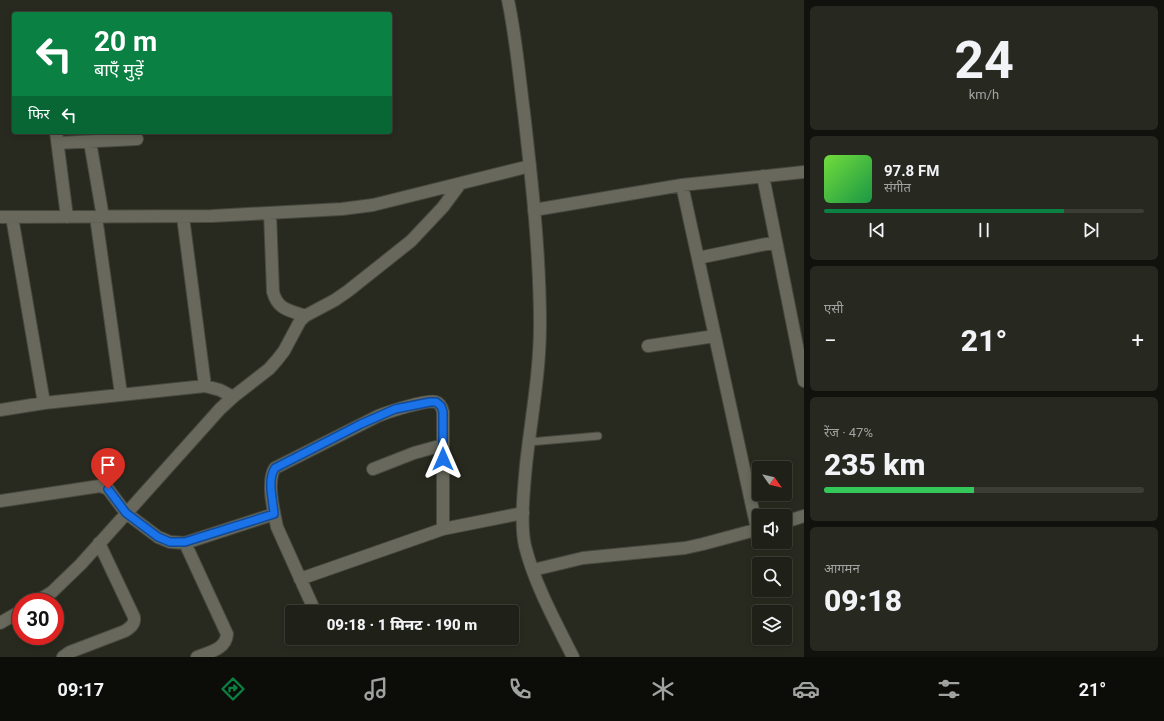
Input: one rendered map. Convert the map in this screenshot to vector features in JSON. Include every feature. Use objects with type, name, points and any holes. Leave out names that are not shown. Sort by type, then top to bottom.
[{"type":"street","points":[[508,0],[513,24],[530,166],[537,256],[540,325],[538,371],[525,478],[523,513],[525,545],[538,587],[573,657]]},
{"type":"street","points":[[67,217],[57,138],[90,142],[137,139]]},
{"type":"street","points":[[90,142],[121,394]]},
{"type":"street","points":[[0,217],[183,217],[342,209],[373,205],[530,166]]},
{"type":"street","points":[[534,210],[682,185],[804,172]]},
{"type":"street","points":[[763,176],[804,381]]},
{"type":"street","points":[[50,593],[68,577],[220,409],[269,369],[284,351],[300,323],[348,291],[411,241],[443,207],[460,184]]},
{"type":"street","points":[[682,185],[754,509]]},
{"type":"street","points":[[270,213],[273,292],[278,304],[300,323]]},
{"type":"street","points":[[12,217],[44,402]]},
{"type":"street","points":[[183,217],[205,386]]},
{"type":"street","points":[[698,258],[776,242]]},
{"type":"street","points":[[648,346],[715,336]]},
{"type":"street","points":[[0,410],[44,402],[205,386],[213,387],[233,397]]},
{"type":"street","points":[[312,605],[277,527],[274,514],[271,479],[275,468],[378,416],[395,409],[436,402],[441,406],[443,412],[443,529]]},
{"type":"street","points":[[373,469],[414,453],[443,445]]},
{"type":"street","points":[[0,501],[100,486],[108,489],[126,513],[158,537],[170,542],[185,542],[274,514]]},
{"type":"street","points":[[300,579],[443,529],[523,513]]},
{"type":"street","points":[[792,520],[804,516]]},
{"type":"street","points":[[533,570],[583,558],[686,548],[752,531]]},
{"type":"street","points":[[185,542],[227,634],[226,640],[222,645],[197,657]]},
{"type":"street","points":[[63,657],[70,652],[125,631],[131,627],[134,622],[134,617],[99,543]]},
{"type":"street","points":[[0,623],[12,616]]},
{"type":"lane","points":[[529,442],[598,436]]},
{"type":"route","points":[[108,489],[126,513],[158,537],[170,542],[185,542],[196,540],[274,514],[271,479],[275,468],[361,424],[395,409],[430,402],[436,402],[441,406],[443,412],[443,459]]}]
